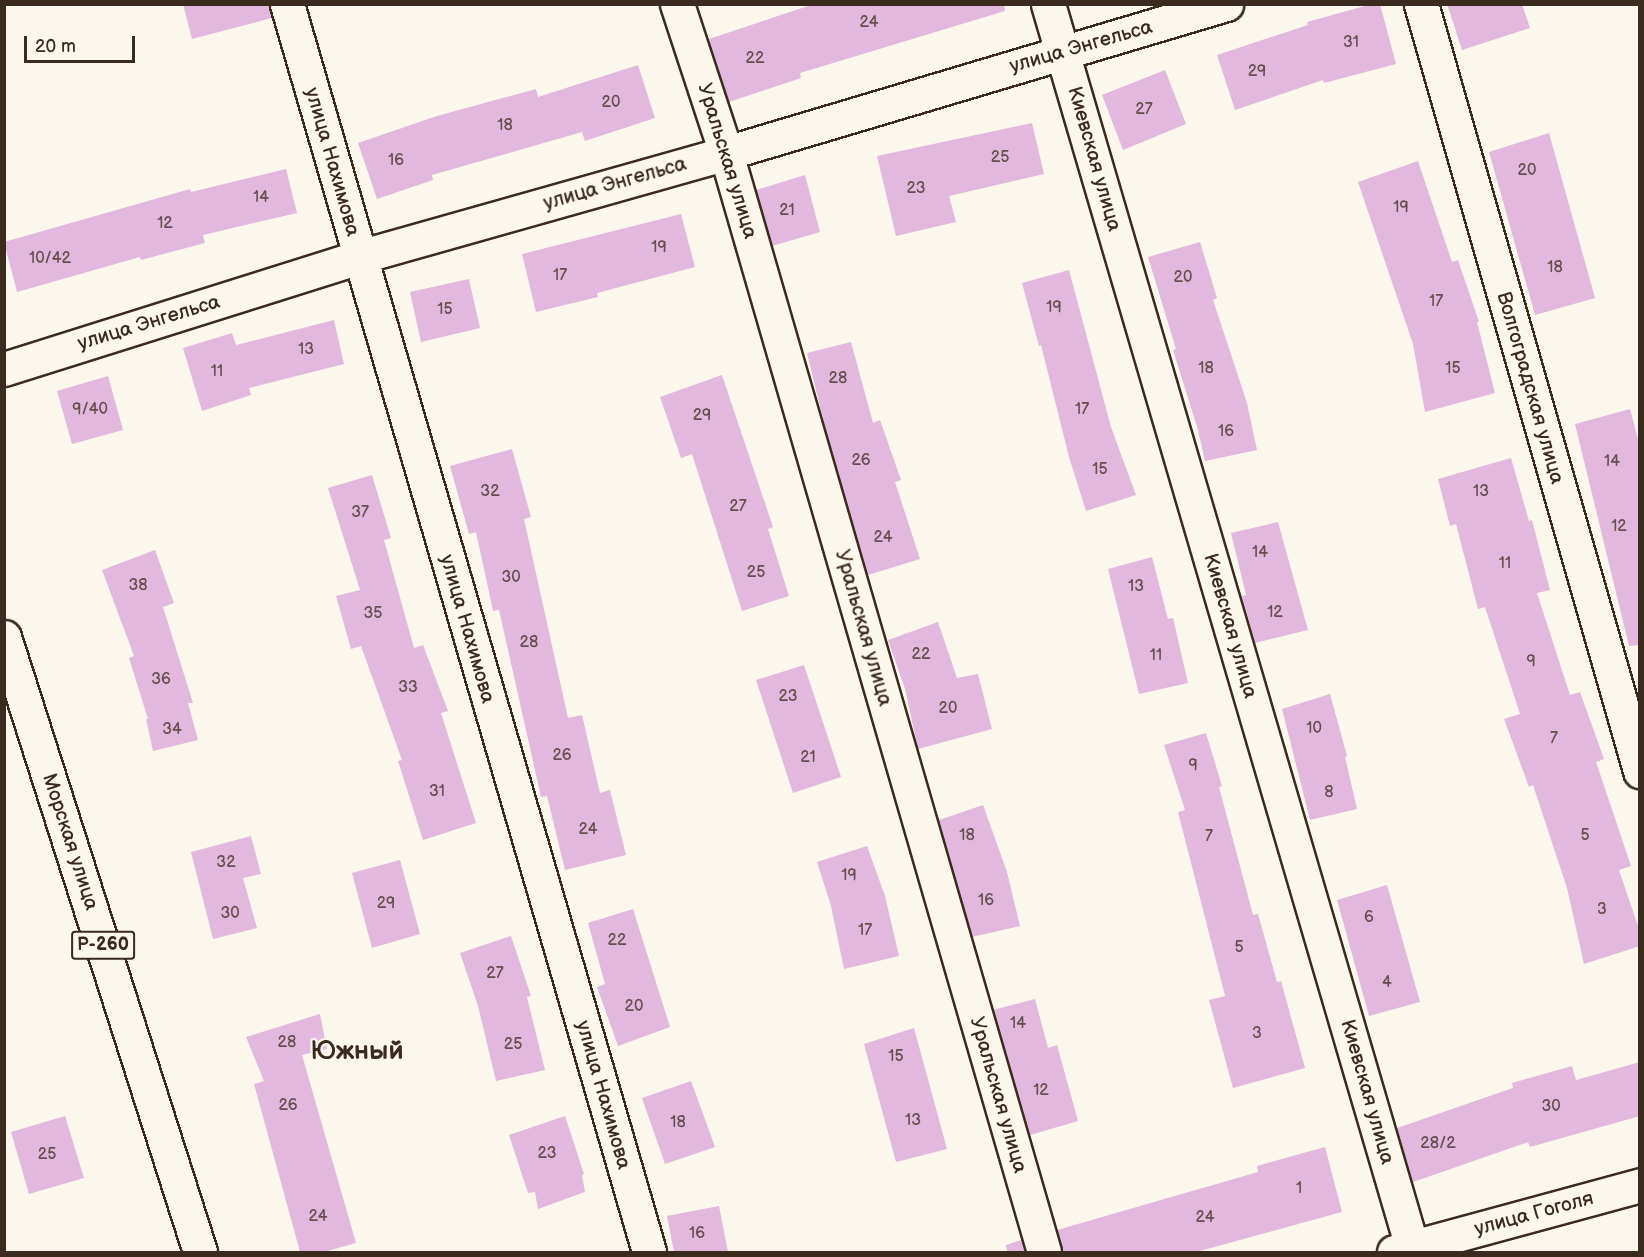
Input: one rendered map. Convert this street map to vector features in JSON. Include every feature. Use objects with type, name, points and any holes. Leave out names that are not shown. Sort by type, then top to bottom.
[{"type":"main road","name":"улица Нахимова","points":[[287,4],[649,1252]]},
{"type":"main road","name":"Уральская улица","points":[[677,4],[726,153],[1044,1252]]},
{"type":"main road","name":"Киевская улица","points":[[1048,4],[1403,1250]]},
{"type":"main road","name":"улица Энгельса","points":[[4,369],[359,257],[726,153],[1226,4]]},
{"type":"main road","name":"Волгоградская улица","points":[[1420,4],[1640,771]]},
{"type":"main road","name":"Морская улица","points":[[4,637],[200,1252]]},
{"type":"main road","name":"улица Гоголя","points":[[1403,1250],[1640,1185]]},
{"type":"building","points":[[183,4],[269,4],[272,18],[192,39]]},
{"type":"building","points":[[814,4],[1004,4],[1005,11],[800,73],[801,78],[729,102],[709,39]]},
{"type":"building","points":[[1372,4],[1380,4],[1396,64],[1324,83],[1323,80],[1235,110],[1217,55],[1308,25],[1307,22]]},
{"type":"building","points":[[1447,4],[1522,4],[1530,28],[1462,50]]},
{"type":"building","points":[[638,65],[655,118],[585,141],[582,132],[432,175],[433,180],[377,199],[358,143],[437,116],[536,89],[538,97]]},
{"type":"building","points":[[1165,70],[1186,124],[1123,150],[1102,95]]},
{"type":"building","points":[[1032,123],[1044,174],[949,196],[956,222],[896,236],[877,156]]},
{"type":"building","points":[[1549,133],[1595,298],[1535,315],[1489,152]]},
{"type":"building","points":[[1418,161],[1452,262],[1458,260],[1479,322],[1477,322],[1495,393],[1425,412],[1413,344],[1358,182]]},
{"type":"building","points":[[286,169],[297,213],[203,235],[205,243],[141,260],[140,257],[17,292],[4,242],[190,189],[191,192]]},
{"type":"building","points":[[805,175],[820,232],[772,246],[756,190]]},
{"type":"building","points":[[681,214],[695,267],[597,293],[598,297],[536,312],[522,254]]},
{"type":"building","points":[[1200,242],[1217,298],[1213,300],[1247,403],[1257,450],[1205,461],[1198,430],[1173,350],[1176,349],[1148,257]]},
{"type":"building","points":[[1069,270],[1111,427],[1136,495],[1086,511],[1022,283]]},
{"type":"building","points":[[469,279],[480,328],[421,342],[410,292]]},
{"type":"building","points":[[334,320],[344,364],[249,388],[251,395],[202,411],[183,348],[232,333],[236,345]]},
{"type":"building","points":[[851,342],[873,423],[880,420],[901,480],[895,482],[920,559],[868,575],[828,439],[807,353]]},
{"type":"building","points":[[722,375],[773,527],[768,529],[789,596],[742,611],[692,454],[681,458],[660,397]]},
{"type":"building","points":[[108,376],[123,430],[72,444],[57,391]]},
{"type":"building","points":[[1630,409],[1640,447],[1640,645],[1629,646],[1575,424]]},
{"type":"building","points":[[512,449],[531,517],[524,519],[568,718],[582,715],[600,793],[610,790],[626,855],[565,870],[547,796],[541,797],[499,610],[493,611],[476,532],[469,534],[450,466]]},
{"type":"building","points":[[1511,458],[1529,521],[1532,520],[1550,590],[1537,593],[1570,695],[1580,692],[1604,759],[1596,762],[1631,866],[1619,870],[1640,932],[1640,946],[1584,964],[1567,888],[1533,785],[1529,787],[1504,719],[1520,714],[1485,607],[1478,609],[1456,524],[1450,526],[1438,479]]},
{"type":"building","points":[[372,475],[391,538],[384,540],[414,648],[423,645],[448,711],[441,713],[476,823],[423,840],[398,761],[402,760],[361,646],[351,649],[336,596],[360,590],[328,488]]},
{"type":"building","points":[[1278,522],[1308,630],[1255,643],[1242,596],[1246,595],[1231,533]]},
{"type":"building","points":[[155,550],[174,603],[163,607],[193,703],[188,703],[198,740],[153,751],[146,719],[148,719],[129,658],[134,656],[102,570]]},
{"type":"building","points":[[1152,557],[1168,619],[1173,618],[1188,683],[1139,694],[1108,569]]},
{"type":"building","points":[[938,622],[957,678],[978,674],[992,729],[918,749],[905,689],[888,640]]},
{"type":"building","points":[[804,665],[841,777],[793,793],[756,680]]},
{"type":"building","points":[[1330,694],[1347,756],[1345,757],[1357,809],[1310,820],[1282,709]]},
{"type":"building","points":[[1206,733],[1222,786],[1219,787],[1253,915],[1258,914],[1277,982],[1281,981],[1305,1068],[1233,1088],[1209,1000],[1225,996],[1178,812],[1185,810],[1164,745]]},
{"type":"building","points":[[983,805],[1007,872],[1020,926],[972,937],[939,820]]},
{"type":"building","points":[[251,836],[261,874],[243,878],[257,928],[213,939],[191,852]]},
{"type":"building","points":[[867,846],[885,896],[899,956],[844,969],[831,906],[817,862]]},
{"type":"building","points":[[400,860],[420,934],[372,948],[352,873]]},
{"type":"building","points":[[1387,885],[1420,1002],[1369,1016],[1337,900]]},
{"type":"building","points":[[633,909],[670,1027],[618,1046],[597,987],[605,984],[588,923]]},
{"type":"building","points":[[511,936],[531,996],[527,997],[545,1070],[496,1081],[478,1006],[460,953]]},
{"type":"building","points":[[1035,999],[1048,1048],[1057,1045],[1078,1121],[1030,1135],[993,1010]]},
{"type":"building","points":[[320,1014],[327,1049],[302,1055],[356,1243],[324,1252],[300,1252],[254,1084],[264,1081],[246,1037]]},
{"type":"building","points":[[914,1028],[947,1149],[896,1162],[864,1044]]},
{"type":"building","points":[[1640,1062],[1640,1116],[1530,1147],[1528,1142],[1413,1182],[1397,1128],[1513,1088],[1512,1083],[1572,1066],[1576,1080]]},
{"type":"building","points":[[691,1081],[715,1147],[665,1164],[642,1098]]},
{"type":"building","points":[[65,1116],[84,1178],[29,1194],[11,1132]]},
{"type":"building","points":[[565,1116],[584,1174],[582,1175],[585,1192],[538,1209],[535,1192],[528,1193],[509,1135]]},
{"type":"building","points":[[1325,1147],[1342,1212],[1196,1252],[1062,1252],[1057,1230],[1258,1172],[1257,1166]]},
{"type":"building","points":[[719,1206],[728,1252],[674,1252],[667,1216]]},
{"type":"building","points":[[1021,1240],[1025,1252],[1007,1252],[1006,1245]]},
{"type":"district","name":"Южный","points":[[357,1052]]}]
